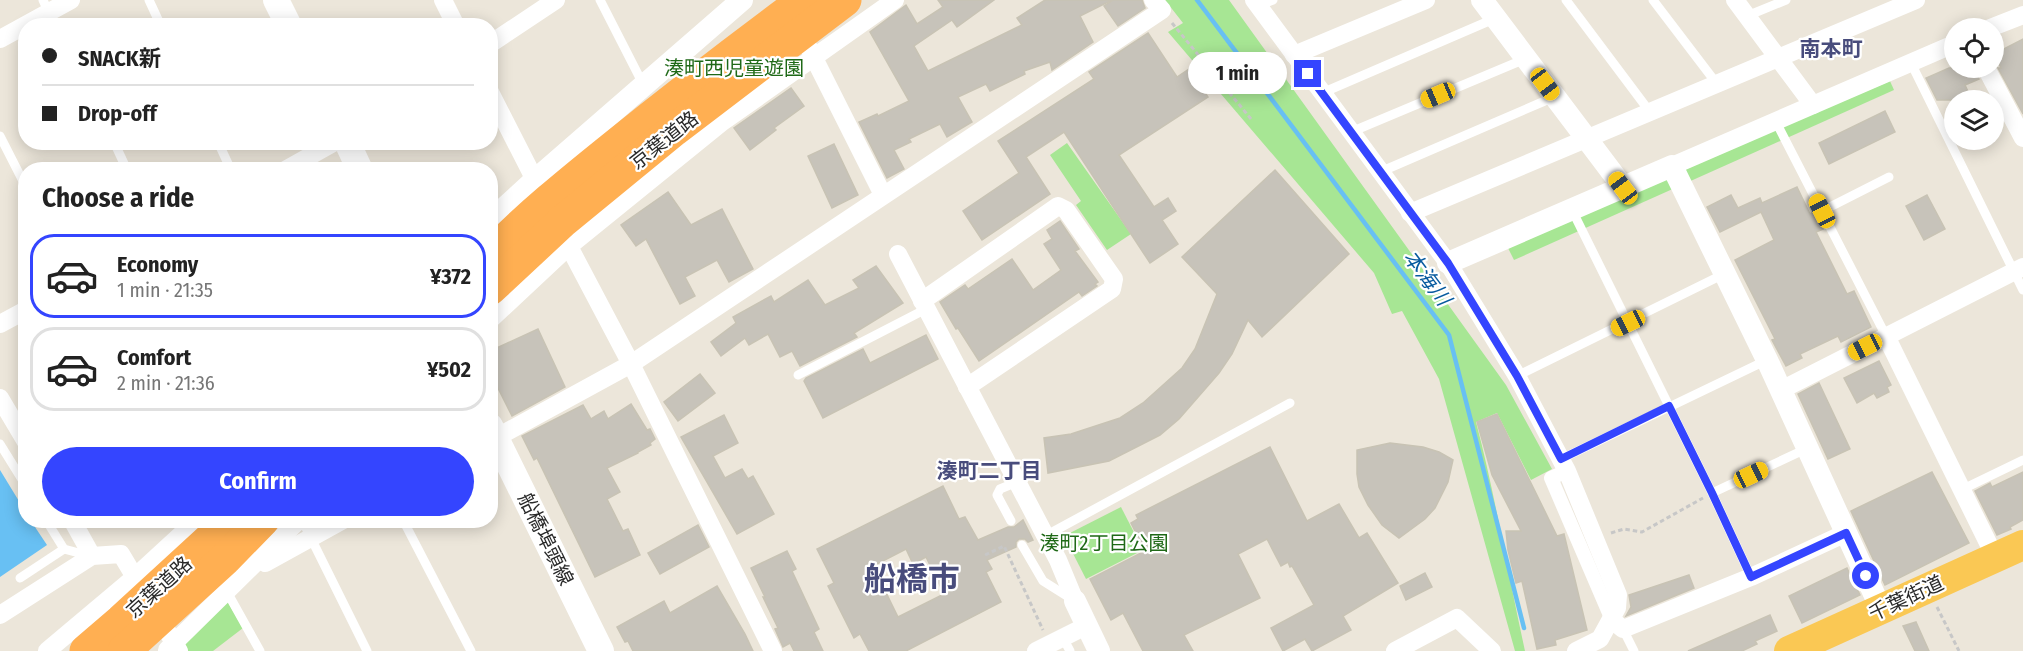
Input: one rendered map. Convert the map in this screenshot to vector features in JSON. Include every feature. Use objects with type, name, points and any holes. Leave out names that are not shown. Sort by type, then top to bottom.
[{"type":"highway","name":"京葉道路","points":[[498,247],[586,169],[804,0]]},
{"type":"highway","name":"京葉道路","points":[[498,282],[563,221],[674,130],[844,0]]},
{"type":"highway","name":"京葉道路","points":[[86,651],[222,528]]},
{"type":"highway","name":"京葉道路","points":[[124,651],[225,559],[255,528]]},
{"type":"highway","name":"千葉街道","points":[[1789,651],[2023,545]]},
{"type":"main road","points":[[276,0],[285,18]]},
{"type":"main road","name":"船橋埠頭線","points":[[498,447],[601,651]]},
{"type":"street","points":[[49,12],[71,0]]},
{"type":"street","points":[[443,0],[452,18]]},
{"type":"street","points":[[498,39],[556,0]]},
{"type":"street","points":[[498,214],[742,0]]},
{"type":"street","points":[[786,0],[883,195]]},
{"type":"street","points":[[498,313],[568,247],[721,123],[895,0]]},
{"type":"street","points":[[1294,55],[1426,0]]},
{"type":"street","points":[[1735,0],[1813,105]]},
{"type":"street","points":[[1410,213],[1916,0]]},
{"type":"street","points":[[1262,2],[1294,55],[1448,263],[1517,376],[1564,465],[1595,538],[1618,595],[1618,625]]},
{"type":"street","points":[[498,432],[631,364],[883,195],[1157,5]]},
{"type":"street","points":[[1489,9],[1623,188]]},
{"type":"street","points":[[2004,22],[2023,15]]},
{"type":"street","points":[[0,39],[18,29]]},
{"type":"street","points":[[1448,263],[1944,48]]},
{"type":"street","points":[[1991,78],[2023,138]]},
{"type":"street","points":[[498,108],[568,247],[631,364],[773,651]]},
{"type":"street","points":[[299,162],[321,150]]},
{"type":"street","points":[[1672,166],[1767,360],[1881,609]]},
{"type":"street","points":[[924,305],[1058,206],[1066,210],[1114,279],[1112,290],[967,387]]},
{"type":"street","points":[[898,254],[1058,560],[1099,651]]},
{"type":"street","points":[[1781,390],[2018,269]]},
{"type":"street","points":[[0,324],[18,314]]},
{"type":"street","points":[[1886,336],[1995,557]]},
{"type":"street","points":[[0,398],[18,428]]},
{"type":"street","points":[[1564,465],[1551,478],[1618,625]]},
{"type":"street","points":[[76,528],[92,556]]},
{"type":"street","points":[[47,651],[135,577],[188,528]]},
{"type":"street","points":[[248,572],[292,528]]},
{"type":"street","points":[[0,615],[92,556],[121,554],[173,648],[224,588],[248,572],[329,528]]},
{"type":"street","points":[[1576,651],[1600,639],[1618,625],[1751,577],[1846,533]]},
{"type":"street","points":[[1395,651],[1457,618],[1492,651]]},
{"type":"street","points":[[1054,645],[1086,626]]},
{"type":"lane","points":[[149,0],[157,18]]},
{"type":"lane","points":[[600,0],[644,86]]},
{"type":"lane","points":[[1566,0],[1650,112]]},
{"type":"lane","points":[[1653,0],[1717,84]]},
{"type":"lane","points":[[1747,16],[1786,0]]},
{"type":"lane","points":[[1322,93],[1489,9]]},
{"type":"lane","points":[[1351,132],[1526,58]]},
{"type":"lane","points":[[1911,63],[2018,269],[2023,290]]},
{"type":"lane","points":[[1380,172],[1555,97]]},
{"type":"lane","points":[[1775,120],[1886,336]]},
{"type":"lane","points":[[0,136],[18,171]]},
{"type":"lane","points":[[1822,211],[1889,177]]},
{"type":"lane","points":[[1571,209],[1712,493],[1751,577]]},
{"type":"lane","points":[[1517,376],[1724,274]]},
{"type":"lane","points":[[798,375],[924,305]]},
{"type":"lane","points":[[1564,465],[1669,406],[1767,360]]},
{"type":"lane","points":[[1045,536],[1290,403]]},
{"type":"lane","points":[[0,444],[18,473]]},
{"type":"lane","points":[[1712,493],[1808,448]]},
{"type":"lane","points":[[1963,489],[2023,460]]},
{"type":"lane","points":[[1011,521],[997,495],[1000,489],[1017,482]]},
{"type":"lane","points":[[51,528],[64,549],[92,556]]},
{"type":"lane","points":[[198,528],[208,553]]},
{"type":"lane","points":[[305,528],[367,651]]},
{"type":"lane","points":[[407,528],[471,651]]},
{"type":"lane","points":[[1022,545],[1043,581],[1075,601]]},
{"type":"lane","points":[[20,578],[64,549]]},
{"type":"lane","points":[[213,563],[218,573]]},
{"type":"lane","points":[[224,588],[260,651]]},
{"type":"lane","points":[[1618,625],[1634,651]]},
{"type":"path","points":[[1157,5],[1251,119]]},
{"type":"path","points":[[1595,538],[1624,529],[1642,532],[1712,493]]},
{"type":"path","points":[[985,555],[1004,546],[1054,645]]},
{"type":"path","points":[[1933,601],[1959,651]]},
{"type":"green space","points":[[1165,0],[1229,0],[1506,385],[1552,469],[1531,480],[1497,413],[1476,422],[1525,651],[1515,651],[1439,379],[1402,311],[1392,314],[1374,273],[1168,32],[1183,23]]},
{"type":"green space","points":[[1890,81],[1894,90],[1514,260],[1506,244]]},
{"type":"green space","points":[[1067,143],[1131,234],[1107,250],[1076,205],[1081,201],[1050,155]]},
{"type":"green space","name":"湊町2丁目公園","points":[[1121,507],[1143,550],[1086,579],[1064,536]]},
{"type":"green space","points":[[226,599],[243,628],[213,651],[184,651],[179,644]]},
{"type":"water","points":[[0,470],[18,500],[18,528],[36,528],[47,545],[0,577]]},
{"type":"building","points":[[938,0],[994,0],[957,27],[952,20],[914,46],[928,71],[1022,25],[1017,18],[1045,0],[1112,0],[1080,16],[1093,42],[1052,70],[1050,62],[1024,71],[1025,74],[990,91],[986,84],[958,97],[972,122],[947,137],[940,124],[909,139],[911,142],[894,150],[904,169],[887,178],[859,122],[877,114],[878,116],[909,101],[870,32],[906,5],[917,24],[943,7]]},
{"type":"building","points":[[1113,0],[1142,0],[1145,8],[1118,26],[1104,6]]},
{"type":"building","points":[[1148,33],[1177,77],[1189,69],[1208,97],[1119,155],[1154,207],[1168,198],[1176,211],[1162,220],[1178,244],[1150,263],[1064,132],[1026,157],[1050,194],[982,240],[963,211],[1019,173],[998,141],[1094,79],[1089,72]]},
{"type":"building","points":[[2023,39],[2023,114],[2003,78],[2004,49]]},
{"type":"building","points":[[1944,70],[1944,78],[1979,79],[1965,85],[1967,90],[1944,90],[1944,100],[1937,100],[1926,78]]},
{"type":"building","points":[[791,88],[804,106],[774,128],[776,130],[750,150],[734,128]]},
{"type":"building","points":[[1885,111],[1895,132],[1829,164],[1819,143]]},
{"type":"building","points":[[834,144],[858,195],[832,208],[808,156]]},
{"type":"building","points":[[1275,170],[1349,254],[1262,337],[1248,320],[1232,354],[1219,373],[1179,419],[1160,435],[1109,461],[1048,473],[1044,438],[1071,434],[1120,418],[1143,403],[1182,368],[1195,349],[1217,294],[1182,257]]},
{"type":"building","points":[[1797,187],[1810,214],[1814,211],[1823,229],[1816,232],[1847,294],[1854,291],[1871,327],[1841,342],[1838,336],[1800,354],[1802,358],[1786,366],[1735,260],[1774,240],[1761,212],[1720,232],[1707,207],[1731,195],[1738,208],[1760,198],[1762,203]]},
{"type":"building","points":[[668,192],[691,225],[722,209],[753,269],[729,282],[717,260],[685,277],[695,296],[680,304],[646,239],[636,246],[621,225]]},
{"type":"building","points":[[1927,195],[1945,229],[1924,240],[1906,206]]},
{"type":"building","points":[[1060,221],[1079,249],[1075,251],[1098,282],[1095,284],[1097,286],[1082,296],[1079,292],[979,361],[940,302],[965,285],[968,289],[1012,259],[1033,290],[1061,270],[1044,244],[1052,239],[1047,230]]},
{"type":"building","points":[[876,266],[903,303],[854,333],[857,337],[800,366],[792,351],[780,357],[768,334],[749,345],[745,338],[721,356],[711,342],[736,323],[733,317],[771,296],[774,302],[808,280],[825,305],[859,288],[853,280]]},
{"type":"building","points":[[538,329],[565,387],[512,416],[498,388],[498,347]]},
{"type":"building","points":[[926,335],[938,359],[823,418],[804,381],[806,378],[863,349],[870,363]]},
{"type":"building","points":[[1879,361],[1891,385],[1887,387],[1889,392],[1877,398],[1874,393],[1857,403],[1844,378]]},
{"type":"building","points":[[700,374],[715,393],[678,421],[664,402]]},
{"type":"building","points":[[1819,383],[1850,449],[1828,459],[1798,394]]},
{"type":"building","points":[[631,404],[655,439],[650,443],[651,445],[638,453],[607,468],[620,492],[607,499],[623,531],[628,529],[640,555],[595,577],[537,458],[534,460],[522,436],[583,405],[591,419],[604,411],[608,419]]},
{"type":"building","points":[[1497,414],[1557,536],[1564,534],[1587,630],[1555,640],[1556,645],[1537,649],[1522,581],[1516,583],[1506,531],[1521,531],[1492,475],[1477,422]]},
{"type":"building","points":[[724,415],[738,443],[713,456],[725,478],[742,469],[748,479],[753,476],[774,514],[737,534],[681,437]]},
{"type":"building","points":[[1390,443],[1423,447],[1453,460],[1448,482],[1435,508],[1425,519],[1399,538],[1382,525],[1368,505],[1359,487],[1357,474],[1357,450]]},
{"type":"building","points":[[1270,447],[1307,521],[1339,504],[1359,538],[1367,533],[1398,583],[1343,616],[1351,630],[1312,651],[1305,639],[1283,651],[1271,628],[1314,605],[1292,566],[1290,567],[1288,562],[1281,566],[1267,539],[1238,554],[1260,598],[1184,635],[1193,651],[1143,651],[1123,613],[1111,620],[1090,579],[1145,551],[1131,523],[1138,519],[1136,515]]},
{"type":"building","points":[[1932,472],[1969,543],[1885,585],[1851,511]]},
{"type":"building","points":[[2023,472],[2023,520],[1997,535],[1975,491],[1990,483],[1992,487]]},
{"type":"building","points":[[943,486],[959,519],[965,517],[978,540],[1008,527],[1014,527],[1023,520],[1033,540],[1028,542],[1025,539],[1019,539],[1016,547],[987,560],[992,569],[986,572],[1001,602],[906,651],[869,651],[860,634],[854,638],[828,586],[834,583],[817,549]],"holes":[[[906,549],[913,564],[926,557],[944,594],[898,617],[873,566]]]},
{"type":"building","points":[[698,525],[709,547],[660,574],[648,553]]},
{"type":"building","points":[[787,551],[796,569],[792,571],[819,629],[814,632],[823,651],[794,651],[790,643],[783,647],[775,629],[778,628],[751,568]]},
{"type":"building","points":[[1847,568],[1860,595],[1802,623],[1789,596]]},
{"type":"building","points":[[1425,573],[1432,587],[1406,600],[1400,586]]},
{"type":"building","points":[[1689,575],[1694,588],[1626,616],[1631,607],[1629,595]]},
{"type":"building","points":[[717,586],[753,651],[633,651],[617,627],[664,601],[670,613]]},
{"type":"building","points":[[1770,615],[1777,631],[1755,641],[1757,644],[1742,651],[1688,651]]},
{"type":"building","points":[[1916,622],[1929,651],[1915,651],[1903,626]]},
{"type":"waterway","name":"本海川","points":[[1197,0],[1449,335],[1524,628]]},
{"type":"district","name":"南本町","points":[[1831,49]]},
{"type":"district","name":"湊町二丁目","points":[[989,471]]},
{"type":"district","name":"船橋市","points":[[912,579]]},
{"type":"route","points":[[1308,74],[1448,263],[1517,376],[1561,459],[1669,406],[1751,577],[1846,533],[1866,576]]},
{"type":"park label","name":"湊町西児童遊園","points":[[734,68]]}]
